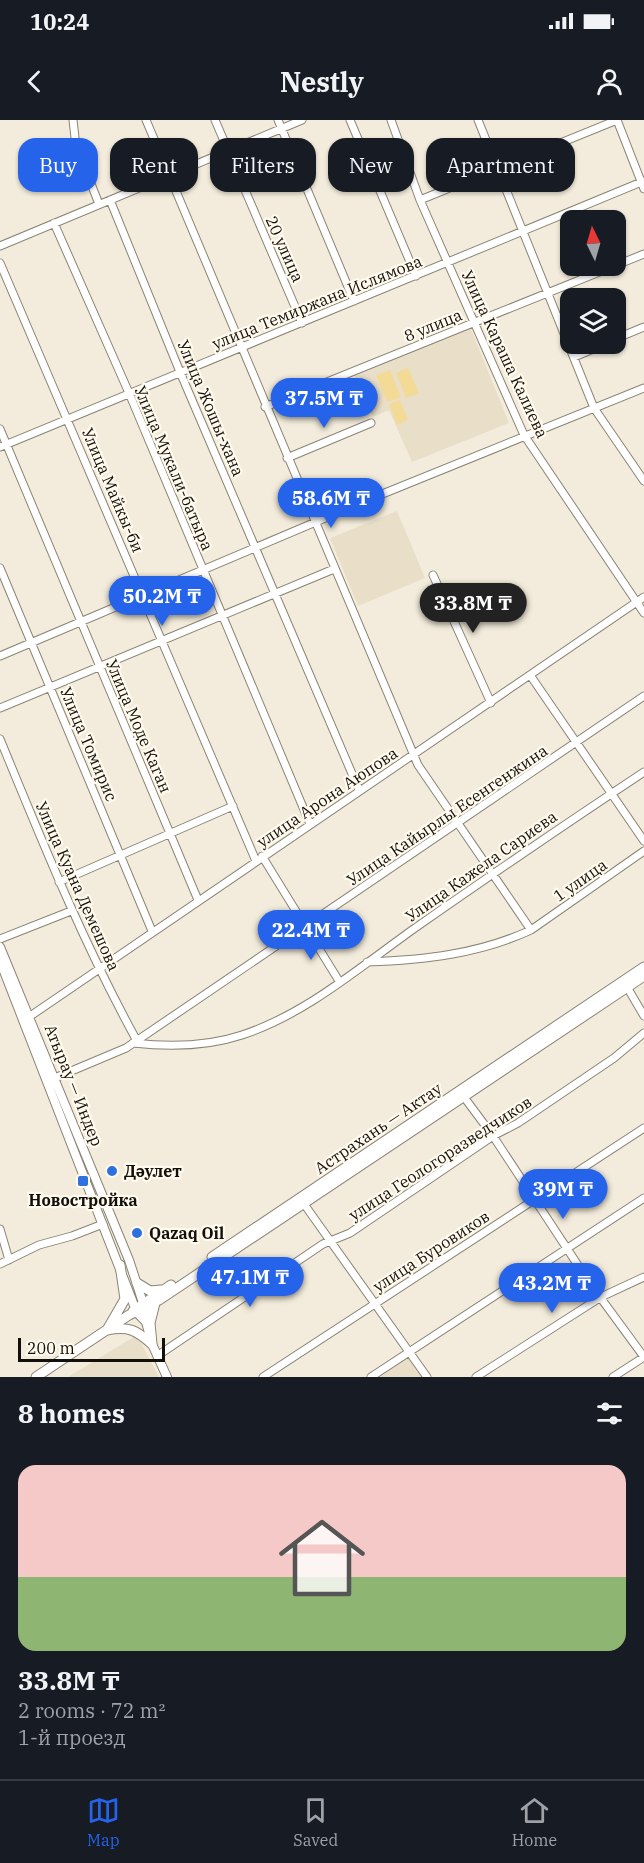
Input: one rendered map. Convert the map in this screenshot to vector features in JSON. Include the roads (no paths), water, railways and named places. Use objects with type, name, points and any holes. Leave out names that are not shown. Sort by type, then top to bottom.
[{"type":"highway","name":"Астрахань — Актау","points":[[36,1377],[462,1094],[644,968]]},
{"type":"highway","name":"Астрахань — Актау","points":[[462,1094],[644,976]]},
{"type":"highway","name":"Астрахань — Актау","points":[[138,1309],[155,1303],[304,1204],[398,1137]]},
{"type":"highway","points":[[107,1330],[125,1299],[120,1265]]},
{"type":"highway","points":[[137,1283],[150,1291],[164,1290]]},
{"type":"highway","points":[[152,1344],[150,1323],[155,1303]]},
{"type":"highway","points":[[107,1330],[123,1327],[136,1330],[152,1344]]},
{"type":"main road","name":"Атырау — Индер","points":[[0,947],[103,1224],[138,1309]]},
{"type":"main road","name":"Атырау — Индер","points":[[0,961],[27,1018]]},
{"type":"main road","name":"Атырау — Индер","points":[[51,1080],[137,1283],[138,1309]]},
{"type":"main road","points":[[138,1309],[146,1322],[156,1356],[168,1377]]},
{"type":"street","points":[[73,120],[76,146],[99,204]]},
{"type":"street","points":[[146,120],[154,138]]},
{"type":"street","name":"20 улица","points":[[215,120],[222,138]]},
{"type":"street","points":[[278,120],[354,301]]},
{"type":"street","points":[[261,138],[302,120]]},
{"type":"street","points":[[350,120],[416,276]]},
{"type":"street","name":"Улица Караша Калиева","points":[[391,120],[420,200],[476,322],[524,435],[644,613]]},
{"type":"street","points":[[478,120],[486,138]]},
{"type":"street","points":[[574,138],[617,120],[643,184]]},
{"type":"street","name":"улица Темиржана Ислямова","points":[[3,446],[239,347],[643,184]]},
{"type":"street","points":[[0,246],[129,192]]},
{"type":"street","points":[[177,192],[239,347],[414,756],[458,825],[531,930]]},
{"type":"street","name":"20 улица","points":[[245,192],[302,322]]},
{"type":"street","points":[[420,200],[440,192]]},
{"type":"street","points":[[507,192],[594,408],[644,481]]},
{"type":"street","name":"Улица Жошы-хана","points":[[110,200],[180,372],[359,790]]},
{"type":"street","name":"Улица Мукали-батыра","points":[[54,223],[129,393],[310,824]]},
{"type":"street","name":"8 улица","points":[[265,407],[644,254]]},
{"type":"street","name":"Улица Майкы-би","points":[[0,263],[233,806],[259,859],[339,981]]},
{"type":"street","points":[[626,334],[644,327]]},
{"type":"street","points":[[574,357],[581,354]]},
{"type":"street","points":[[0,656],[524,435],[644,388]]},
{"type":"street","points":[[287,458],[371,423]]},
{"type":"street","name":"Улица Моде Каган","points":[[0,429],[3,446],[81,622],[198,900]]},
{"type":"street","name":"Улица Томирис","points":[[0,568],[33,642],[152,932]]},
{"type":"street","points":[[0,708],[334,569]]},
{"type":"street","points":[[433,575],[491,703]]},
{"type":"street","name":"улица Арона Аюпова","points":[[27,1018],[644,597]]},
{"type":"street","points":[[530,675],[644,842]]},
{"type":"street","name":"Улица Кайырлы Есенгенжина","points":[[51,1080],[135,1042],[458,825],[644,696]]},
{"type":"street","name":"Улица Куана Демешова","points":[[0,739],[71,910],[135,1042]]},
{"type":"street","name":"Улица Кажела Сариева","points":[[135,1042],[187,1044],[242,1035],[308,1005],[492,874],[644,772]]},
{"type":"street","points":[[59,882],[233,806]]},
{"type":"street","name":"1 улица","points":[[367,962],[434,957],[486,948],[531,930],[644,851]]},
{"type":"street","points":[[0,939],[71,910]]},
{"type":"street","points":[[627,987],[644,1016]]},
{"type":"street","name":"улица Геологоразведчиков","points":[[156,1356],[330,1239],[350,1233],[493,1136],[518,1123],[614,1058],[644,1033]]},
{"type":"street","points":[[462,1094],[644,1357],[613,1377]]},
{"type":"street","name":"улица Буровиков","points":[[263,1377],[644,1128]]},
{"type":"street","points":[[371,1377],[644,1198]]},
{"type":"street","points":[[304,1204],[427,1377]]},
{"type":"street","points":[[0,1264],[39,1245],[103,1224]]},
{"type":"street","points":[[0,1229],[9,1260]]},
{"type":"street","points":[[476,1377],[601,1298],[644,1277]]},
{"type":"place","name":"Дәулет","points":[[112,1171]]},
{"type":"place","name":"Новостройка","points":[[83,1181]]},
{"type":"place","name":"Qazaq Oil","points":[[137,1233]]}]
